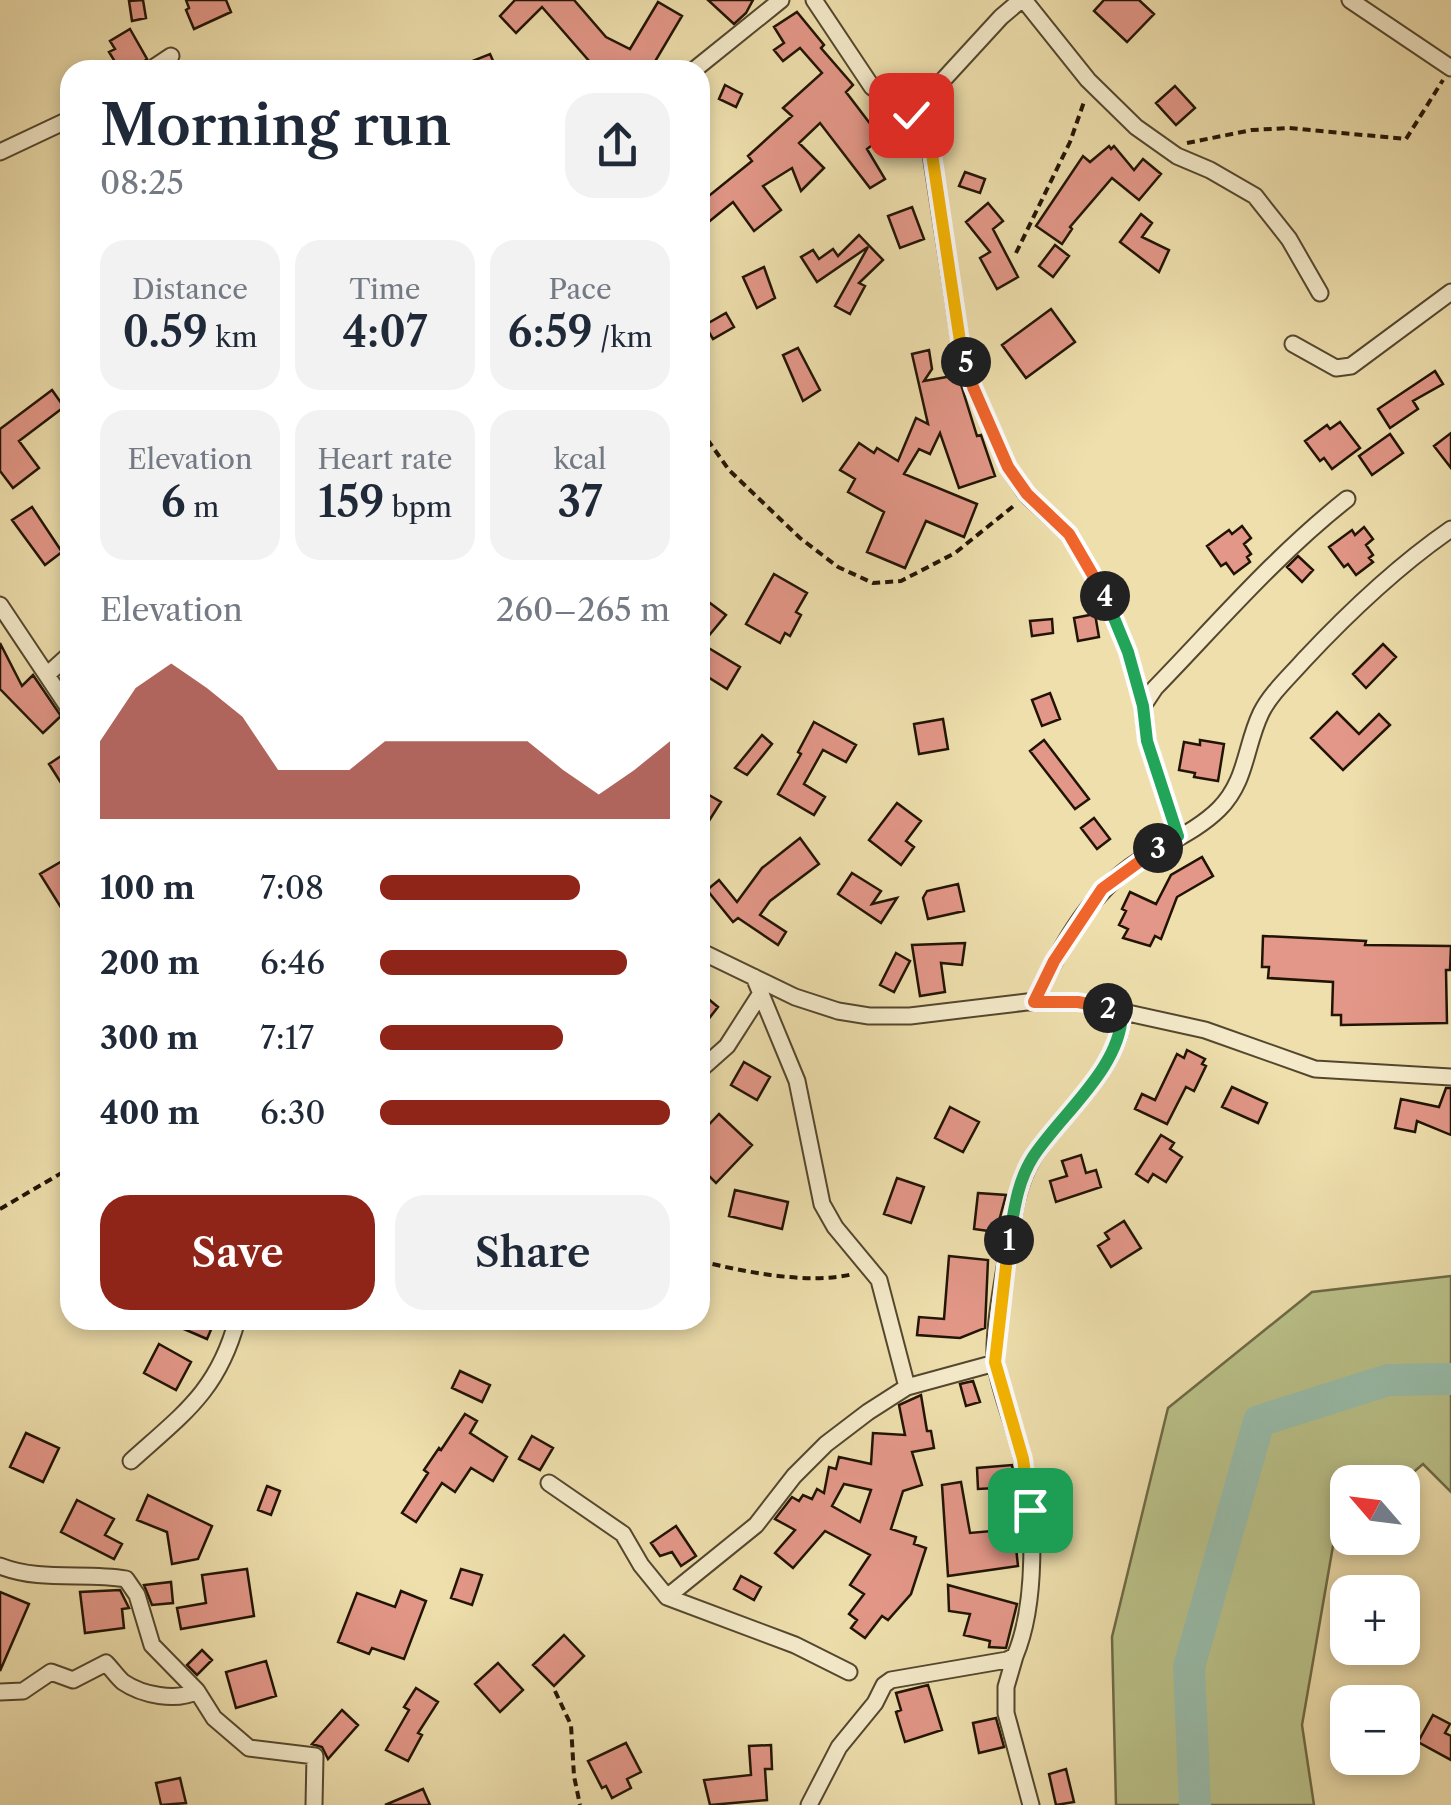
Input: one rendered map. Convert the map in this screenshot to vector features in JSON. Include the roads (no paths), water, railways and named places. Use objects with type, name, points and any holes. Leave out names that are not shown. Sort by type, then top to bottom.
[{"type":"street","points":[[706,60],[781,0]]},
{"type":"street","points":[[814,0],[872,88],[911,115],[932,154],[960,341],[973,387],[1008,467],[1027,494],[1069,534],[1106,598],[1128,652],[1143,706],[1147,741],[1178,836]]},
{"type":"street","points":[[911,115],[1001,17],[1022,0],[1088,80],[1136,126],[1166,148],[1255,196],[1290,238],[1320,293]]},
{"type":"street","points":[[1350,0],[1451,68]]},
{"type":"street","points":[[165,60],[171,56]]},
{"type":"street","points":[[0,152],[60,125]]},
{"type":"street","points":[[1294,344],[1336,368],[1351,366],[1451,292]]},
{"type":"street","points":[[1143,706],[1247,588],[1307,530],[1347,499]]},
{"type":"street","points":[[1034,1002],[1054,961],[1102,889],[1202,823],[1228,798],[1248,758],[1262,711],[1291,675],[1358,603],[1451,529]]},
{"type":"street","points":[[1,608],[60,694]]},
{"type":"street","points":[[48,674],[60,663]]},
{"type":"street","points":[[710,957],[757,985],[868,1016],[1078,1002],[1205,1030],[1315,1068],[1451,1077]]},
{"type":"street","points":[[710,1061],[727,1046],[757,985]]},
{"type":"street","points":[[757,985],[797,1081],[822,1204],[835,1227],[872,1270],[888,1303],[907,1387]]},
{"type":"street","points":[[1031,1805],[1006,1713],[1006,1687],[1028,1599],[1030,1510],[1023,1459],[995,1362],[1016,1198],[1024,1174],[1111,1053],[1122,1024],[1122,1012]]},
{"type":"street","points":[[132,1461],[211,1384],[224,1362],[234,1330]]},
{"type":"street","points":[[667,1597],[756,1525],[794,1476],[826,1444],[907,1387],[995,1362]]},
{"type":"street","points":[[549,1483],[623,1534],[667,1597],[795,1645],[848,1672]]},
{"type":"street","points":[[0,1566],[66,1578],[101,1575],[126,1579],[137,1595],[152,1646],[196,1690],[214,1718],[250,1748],[315,1756],[314,1805]]},
{"type":"street","points":[[809,1805],[839,1747],[892,1680],[1015,1656]]},
{"type":"street","points":[[0,1692],[22,1691],[51,1672],[73,1680],[106,1662],[122,1682],[152,1695],[186,1696],[196,1690]]},
{"type":"waterway","points":[[1195,1805],[1189,1667],[1259,1421],[1388,1380],[1451,1379]]}]
